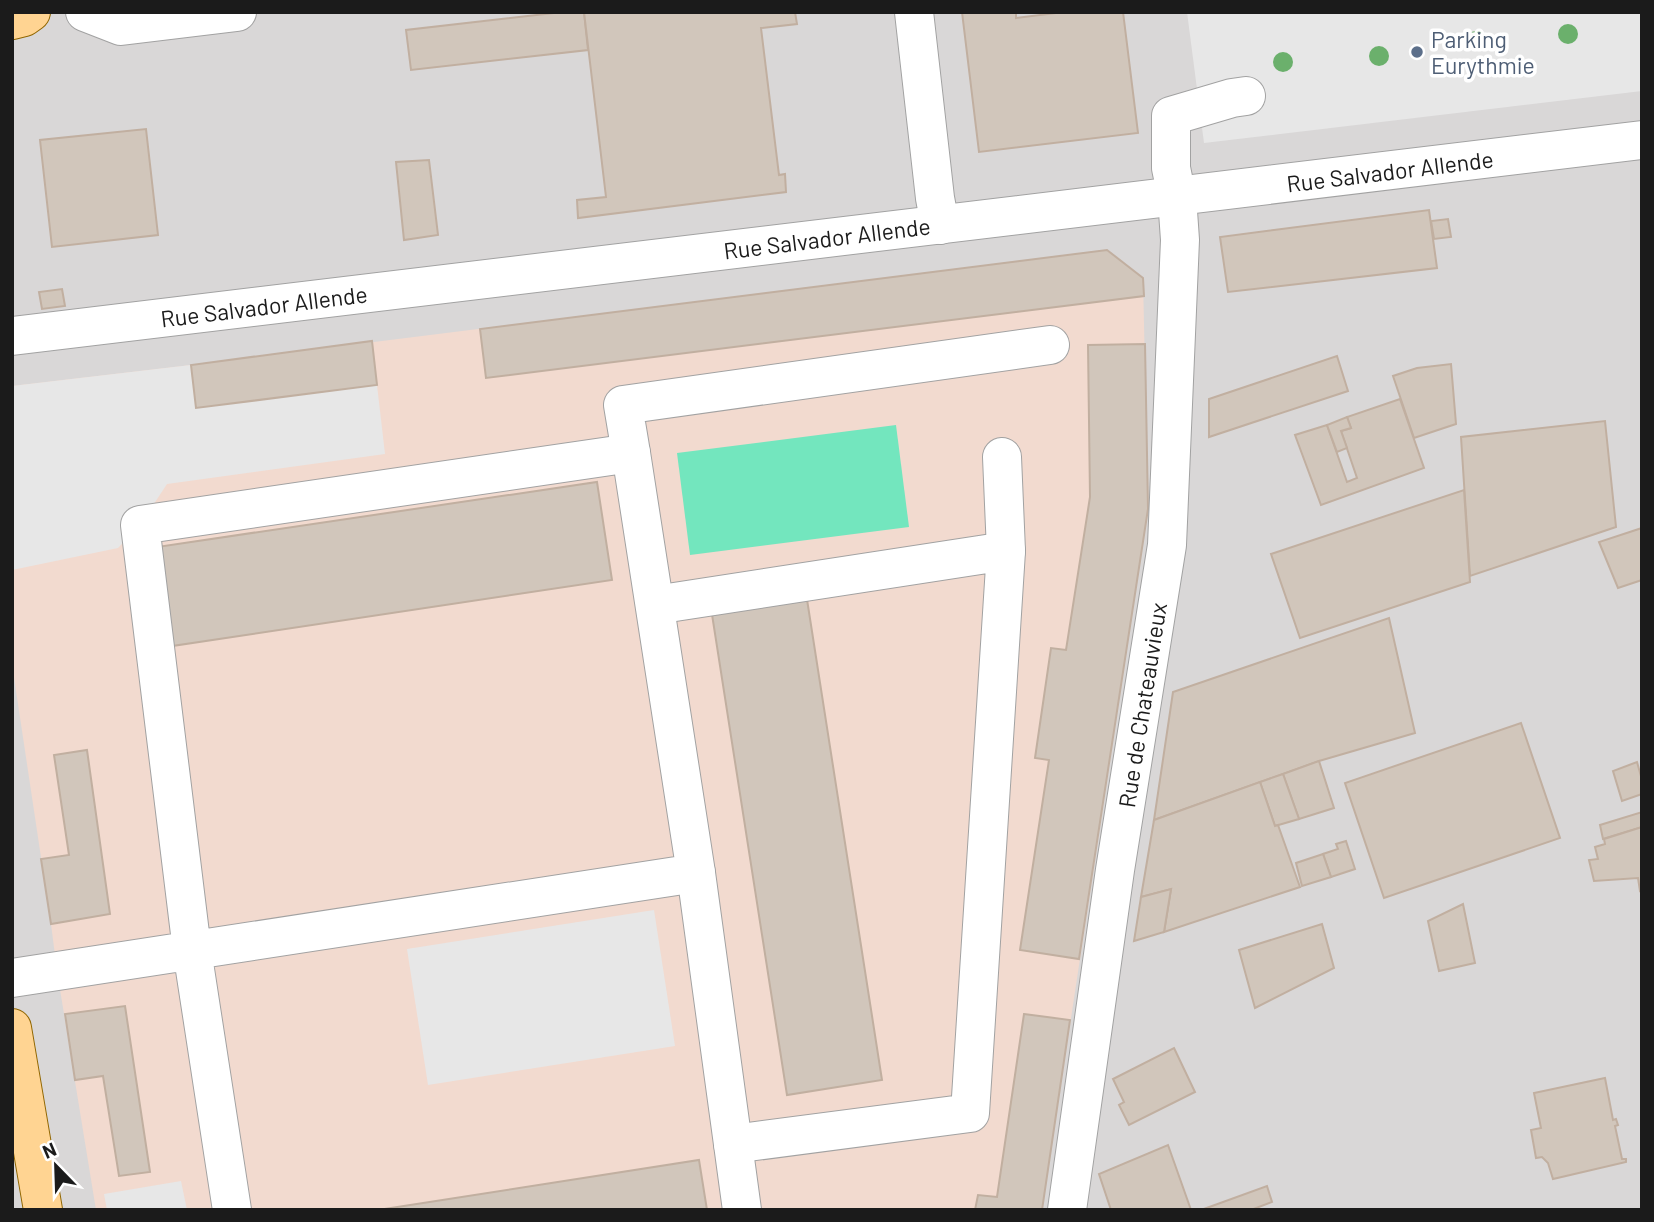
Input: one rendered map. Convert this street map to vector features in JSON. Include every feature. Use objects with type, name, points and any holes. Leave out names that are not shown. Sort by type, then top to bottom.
[{"type":"main road","points":[[12,20],[32,12]]},
{"type":"main road","points":[[12,1028],[43,1210]]},
{"type":"street","points":[[85,12],[121,26],[237,12]]},
{"type":"street","points":[[914,12],[940,225]]},
{"type":"street","name":"Rue de Chateauvieux","points":[[1067,1210],[1115,870],[1167,545],[1180,240],[1177,197],[1171,168],[1171,116],[1246,96]]},
{"type":"street","name":"Rue Salvador Allende","points":[[12,336],[1642,140]]},
{"type":"street","points":[[742,1210],[696,873],[623,405],[1050,345]]},
{"type":"street","points":[[232,1210],[192,950],[140,525],[631,453]]},
{"type":"street","points":[[733,1144],[970,1113],[1006,551],[1002,457]]},
{"type":"street","points":[[654,605],[1006,551]]},
{"type":"street","points":[[12,978],[696,873]]},
{"type":"shaded area","points":[[12,12],[1642,12],[1642,1210],[12,1210]]},
{"type":"shaded area","name":"Parking Eurythmie","points":[[1187,12],[1642,12],[1642,91],[1204,143]]},
{"type":"shaded area","points":[[1107,250],[1143,278],[1148,509],[1042,1210],[96,1210],[57,971],[12,664],[12,386]]},
{"type":"shaded area","points":[[191,365],[197,408],[377,385],[385,454],[167,484],[140,525],[118,548],[12,570],[12,386]]},
{"type":"shaded area","points":[[654,910],[675,1046],[428,1085],[407,949]]},
{"type":"shaded area","points":[[181,1181],[187,1210],[107,1210],[104,1194]]},
{"type":"green space","points":[[896,425],[909,527],[690,555],[677,453]]},
{"type":"building","points":[[584,12],[588,50],[411,70],[406,30]]},
{"type":"building","points":[[584,12],[795,12],[797,24],[761,28],[779,175],[785,174],[786,192],[578,218],[577,200],[606,197]]},
{"type":"building","points":[[962,12],[1016,12],[1016,18],[1064,12],[1123,12],[1138,133],[979,152]]},
{"type":"building","points":[[146,129],[158,235],[52,247],[40,140]]},
{"type":"building","points":[[429,160],[438,235],[404,240],[396,162]]},
{"type":"building","points":[[1429,210],[1437,268],[1228,292],[1220,237]]},
{"type":"building","points":[[1448,219],[1451,237],[1434,239],[1431,221]]},
{"type":"building","points":[[1107,250],[1143,278],[1144,296],[486,378],[480,329]]},
{"type":"building","points":[[62,289],[65,306],[42,309],[39,292]]},
{"type":"building","points":[[372,341],[377,385],[196,408],[191,365]]},
{"type":"building","points":[[1145,344],[1148,509],[1079,959],[1020,950],[1049,760],[1035,758],[1051,648],[1066,650],[1090,497],[1088,345]]},
{"type":"building","points":[[1337,356],[1348,391],[1209,437],[1209,399]]},
{"type":"building","points":[[1451,364],[1456,424],[1414,438],[1393,376],[1417,368]]},
{"type":"building","points":[[1400,399],[1424,468],[1321,505],[1295,435],[1327,425],[1347,482],[1357,478],[1341,431],[1351,428],[1347,417]]},
{"type":"building","points":[[1347,417],[1351,428],[1341,431],[1347,448],[1337,452],[1327,425]]},
{"type":"building","points":[[1605,421],[1616,527],[1470,576],[1461,437]]},
{"type":"building","points":[[597,482],[612,580],[172,646],[157,547]]},
{"type":"building","points":[[1464,490],[1470,582],[1300,638],[1271,554]]},
{"type":"building","points":[[1642,528],[1642,580],[1618,588],[1599,542]]},
{"type":"building","points":[[806,593],[882,1080],[787,1095],[711,608]]},
{"type":"building","points":[[1389,618],[1415,733],[1319,761],[1154,820],[1173,692]]},
{"type":"building","points":[[1521,723],[1560,838],[1384,898],[1345,783]]},
{"type":"building","points":[[87,750],[110,914],[51,924],[41,859],[69,855],[54,755]]},
{"type":"building","points":[[1319,761],[1334,808],[1299,819],[1283,774]]},
{"type":"building","points":[[1637,762],[1642,780],[1642,794],[1622,801],[1613,771]]},
{"type":"building","points":[[1283,774],[1299,819],[1275,826],[1260,782]]},
{"type":"building","points":[[1260,782],[1300,887],[1164,932],[1171,889],[1141,897],[1154,820]]},
{"type":"building","points":[[1642,812],[1642,827],[1603,839],[1600,825]]},
{"type":"building","points":[[1642,827],[1642,890],[1640,891],[1638,878],[1594,881],[1589,860],[1598,859],[1595,847],[1605,844],[1604,839]]},
{"type":"building","points":[[1346,841],[1355,869],[1331,877],[1323,854],[1338,849],[1336,844]]},
{"type":"building","points":[[1323,854],[1331,877],[1302,886],[1296,863]]},
{"type":"building","points":[[1171,889],[1164,932],[1134,941],[1141,897]]},
{"type":"building","points":[[1463,904],[1475,963],[1439,971],[1428,921]]},
{"type":"building","points":[[1322,924],[1334,968],[1255,1008],[1239,950]]},
{"type":"building","points":[[125,1006],[150,1172],[119,1176],[103,1076],[75,1080],[65,1014]]},
{"type":"building","points":[[1024,1014],[1070,1020],[1042,1210],[975,1210],[978,1195],[997,1197]]},
{"type":"building","points":[[1174,1048],[1195,1092],[1129,1125],[1119,1105],[1124,1102],[1113,1079]]},
{"type":"building","points":[[1605,1078],[1613,1120],[1616,1119],[1618,1125],[1615,1126],[1622,1159],[1626,1159],[1626,1162],[1553,1179],[1548,1163],[1542,1157],[1536,1158],[1531,1130],[1541,1128],[1534,1093]]},
{"type":"building","points":[[1168,1145],[1191,1210],[1111,1210],[1099,1174]]},
{"type":"building","points":[[699,1160],[707,1210],[378,1210]]},
{"type":"building","points":[[1267,1186],[1272,1202],[1251,1210],[1201,1210]]},
{"type":"place","name":"Parking Eurythmie","points":[[1417,52]]}]
